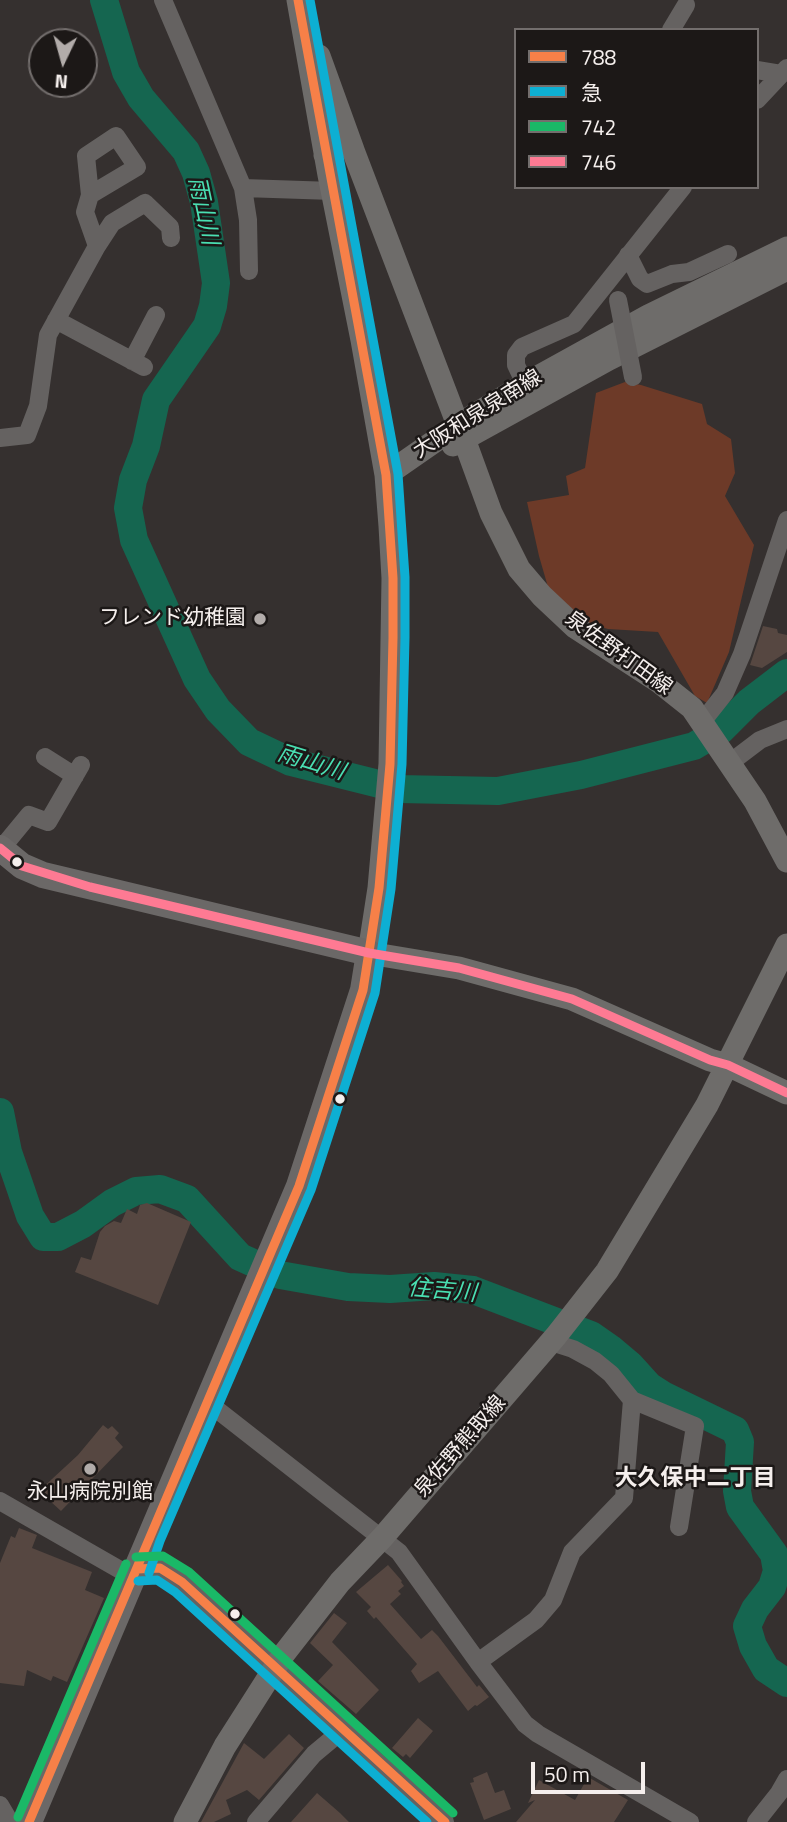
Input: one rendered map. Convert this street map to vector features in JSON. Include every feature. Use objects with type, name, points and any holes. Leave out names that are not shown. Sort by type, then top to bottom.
[{"type":"highway","points":[[2,850],[22,866],[43,874],[369,953],[363,990],[299,1186],[29,1822]]},
{"type":"main road","name":"泉佐野打田線","points":[[299,0],[491,513],[519,569],[542,596],[575,627],[658,681],[692,708],[774,832],[787,861]]},
{"type":"main road","points":[[299,0],[386,475],[393,578],[390,764],[379,888],[369,953],[459,968],[572,999],[787,1093]]},
{"type":"main road","points":[[326,155],[333,144],[343,144],[353,149]]},
{"type":"main road","name":"大阪和泉泉南線","points":[[461,432],[525,384],[648,316],[787,248]]},
{"type":"main road","name":"大阪和泉泉南線","points":[[386,475],[461,432],[787,269]]},
{"type":"main road","points":[[728,1065],[787,945]]},
{"type":"main road","name":"泉佐野熊取線","points":[[185,1822],[225,1746],[276,1666],[340,1582],[382,1538],[554,1339],[607,1271],[638,1223],[728,1065]]},
{"type":"street","points":[[163,0],[243,188],[248,220],[249,271]]},
{"type":"street","points":[[672,28],[686,5]]},
{"type":"street","points":[[759,70],[784,71]]},
{"type":"street","points":[[759,98],[784,71]]},
{"type":"street","points":[[243,188],[333,191]]},
{"type":"street","points":[[525,384],[516,365],[516,355],[522,347],[573,324],[681,189]]},
{"type":"street","points":[[90,195],[85,212],[97,246]]},
{"type":"street","points":[[0,438],[27,435],[38,406],[48,335],[112,223],[145,203],[170,227],[171,238]]},
{"type":"street","points":[[628,254],[640,279],[647,285],[673,274],[689,272],[728,254]]},
{"type":"street","points":[[604,285],[615,293],[618,300],[634,377]]},
{"type":"street","points":[[56,320],[138,364],[156,315]]},
{"type":"street","points":[[787,520],[742,654],[725,693],[715,740],[760,740],[787,729]]},
{"type":"street","points":[[2,850],[29,815],[48,822],[78,771],[45,757]]},
{"type":"street","points":[[554,1339],[596,1362],[611,1374],[632,1400],[695,1426],[679,1527]]},
{"type":"street","points":[[478,1662],[536,1620],[554,1600],[572,1552],[624,1498],[632,1400]]},
{"type":"street","points":[[206,1401],[399,1552],[525,1724],[690,1822]]},
{"type":"street","points":[[0,1501],[122,1571],[160,1568],[182,1582],[344,1729],[434,1818]]},
{"type":"street","points":[[256,1822],[314,1754],[344,1729]]},
{"type":"street","points":[[756,1822],[787,1779]]},
{"type":"street","points":[[0,1805],[10,1822]]},
{"type":"shaded area","points":[[625,382],[702,404],[707,424],[731,439],[735,473],[725,496],[754,545],[729,652],[707,703],[695,696],[658,632],[608,629],[587,623],[548,587],[539,556],[527,502],[569,495],[566,476],[585,468],[596,393]]},
{"type":"building","points":[[763,626],[777,629],[778,633],[787,635],[787,652],[762,668],[750,665]]},
{"type":"building","points":[[147,1203],[191,1222],[158,1305],[75,1272],[81,1257],[91,1260],[100,1232],[105,1226],[114,1221],[121,1223],[127,1209],[137,1214],[140,1205]]},
{"type":"building","name":"永山病院別館","points":[[103,1425],[108,1429],[112,1426],[119,1433],[115,1438],[123,1447],[61,1511],[39,1491],[78,1455]]},
{"type":"building","points":[[19,1528],[37,1535],[32,1548],[92,1572],[85,1590],[104,1598],[67,1682],[53,1676],[51,1681],[27,1670],[24,1686],[0,1683],[0,1563],[11,1536],[15,1538]]},
{"type":"building","points":[[388,1565],[404,1586],[398,1591],[401,1594],[390,1604],[421,1639],[432,1630],[438,1636],[477,1687],[479,1685],[489,1697],[477,1706],[468,1711],[438,1671],[419,1683],[411,1671],[417,1664],[376,1617],[374,1619],[367,1611],[371,1607],[356,1592]]},
{"type":"building","points":[[334,1613],[347,1623],[332,1642],[379,1690],[356,1714],[318,1681],[333,1665],[310,1643]]},
{"type":"building","points":[[418,1718],[433,1731],[410,1758],[406,1754],[403,1757],[392,1748]]},
{"type":"building","points":[[289,1734],[304,1748],[259,1800],[247,1790],[226,1800],[231,1814],[214,1822],[201,1822],[244,1743],[264,1759]]},
{"type":"building","points":[[487,1772],[495,1793],[504,1790],[511,1809],[484,1820],[470,1783],[474,1782],[473,1778]]},
{"type":"building","points":[[588,1777],[628,1800],[614,1822],[516,1822],[535,1800],[528,1803],[539,1780],[575,1800]]},
{"type":"building","points":[[317,1793],[340,1813],[349,1822],[291,1822]]},
{"type":"waterway","name":"雨山川","points":[[104,0],[126,72],[141,98],[186,151],[196,173],[204,202],[216,283],[207,326],[156,400],[146,446],[133,480],[128,508],[134,540],[197,679],[218,710],[249,742],[291,762],[399,789],[498,791],[581,775],[694,746],[721,730],[749,702],[787,673]]},
{"type":"waterway","name":"住吉川","points":[[0,1112],[8,1152],[30,1216],[43,1237],[58,1237],[136,1191],[160,1189],[187,1199],[240,1257],[280,1275],[348,1287],[390,1289],[434,1286],[473,1290],[591,1335],[630,1365],[649,1386],[735,1430],[740,1442],[737,1491],[740,1507],[774,1554],[777,1571],[772,1587],[755,1609],[747,1626],[753,1646],[766,1669],[787,1683]]},
{"type":"transit line","name":"788","points":[[29,1822],[299,1186],[363,990],[379,888],[390,764],[393,638],[393,578],[386,475],[298,0]]},
{"type":"transit line","name":"急","points":[[149,1573],[160,1541],[311,1190],[375,993],[391,889],[402,764],[405,638],[405,577],[398,474],[310,0]]},
{"type":"transit line","name":"746","points":[[0,848],[22,866],[90,887],[369,953],[459,968],[572,999],[787,1093]]},
{"type":"transit line","name":"742","points":[[136,1557],[163,1556],[189,1572],[453,1813]]},
{"type":"transit line","name":"742","points":[[18,1817],[126,1564]]},
{"type":"transit line","name":"788","points":[[137,1569],[160,1568],[182,1582],[445,1822]]},
{"type":"transit line","name":"急","points":[[138,1581],[157,1580],[175,1592],[427,1822]]},
{"type":"place","name":"フレンド幼稚園","points":[[260,619]]},
{"type":"place","name":"永山病院別館","points":[[90,1469]]},
{"type":"district","name":"大久保中二丁目","points":[[695,1479]]}]
